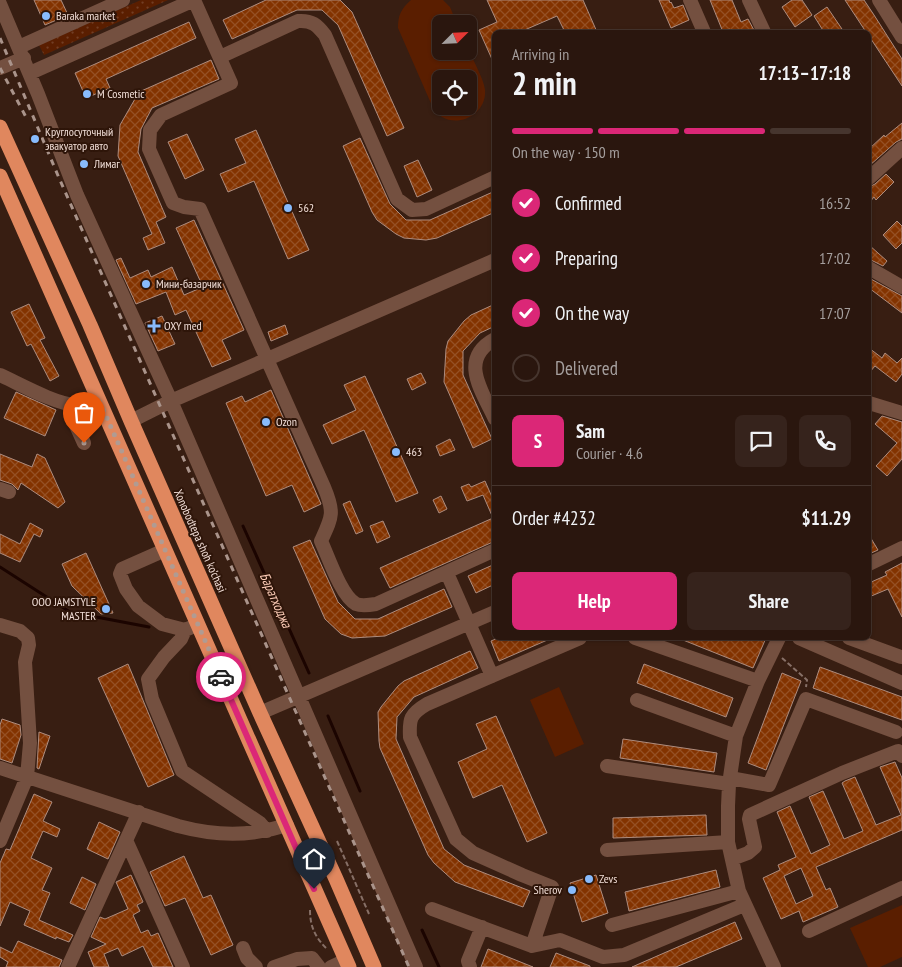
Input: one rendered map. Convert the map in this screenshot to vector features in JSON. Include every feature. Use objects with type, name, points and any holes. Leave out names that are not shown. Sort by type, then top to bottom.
[{"type":"highway","name":"Xonobodtepa shoh ko'chasi","points":[[0,127],[90,325],[260,713],[322,846],[374,967]]},
{"type":"highway","points":[[0,176],[165,550],[191,627],[287,825],[348,963]]},
{"type":"highway","points":[[146,507],[165,498]]},
{"type":"street","points":[[0,68],[21,52],[96,6],[124,0]]},
{"type":"street","points":[[30,74],[194,0],[231,83],[161,115],[150,130],[149,149],[173,202],[184,207],[200,209],[331,502],[332,518],[321,541],[343,591],[356,604],[376,604],[492,551]]},
{"type":"street","points":[[690,0],[703,30]]},
{"type":"street","points":[[750,0],[763,30]]},
{"type":"street","points":[[879,0],[902,36]]},
{"type":"street","points":[[0,4],[30,74],[77,195],[171,402],[416,967]]},
{"type":"street","points":[[220,57],[298,21],[306,20],[315,23],[325,35],[397,199],[412,210],[426,210],[492,178]]},
{"type":"street","points":[[871,176],[902,148]]},
{"type":"street","points":[[131,421],[492,261]]},
{"type":"street","points":[[871,269],[902,287]]},
{"type":"street","points":[[492,341],[475,358],[475,374],[492,412]]},
{"type":"street","points":[[0,375],[70,404],[85,405],[100,402]]},
{"type":"street","points":[[70,404],[70,412],[84,443]]},
{"type":"street","points":[[871,404],[902,413]]},
{"type":"street","points":[[871,563],[902,548]]},
{"type":"street","points":[[165,550],[122,569],[120,574],[126,589],[138,606],[162,624],[191,627]]},
{"type":"street","points":[[447,573],[492,676]]},
{"type":"street","points":[[260,713],[492,613]]},
{"type":"street","points":[[0,625],[20,631],[28,638],[29,645],[25,662],[30,743],[27,777],[0,841]]},
{"type":"street","points":[[191,627],[164,657],[148,679],[152,699],[182,771],[260,823],[267,831]]},
{"type":"street","points":[[532,946],[552,886],[473,854],[456,839],[410,737],[409,721],[422,707],[575,640]]},
{"type":"street","points":[[641,640],[758,681]]},
{"type":"street","points":[[804,640],[902,683]]},
{"type":"street","points":[[854,640],[901,657]]},
{"type":"street","points":[[774,967],[744,905],[728,842],[729,781],[736,736],[758,681],[776,644]]},
{"type":"street","points":[[607,766],[769,785],[806,699],[896,732]]},
{"type":"street","points":[[637,700],[736,736]]},
{"type":"street","points":[[732,860],[748,853],[755,847],[749,819],[750,815],[898,750],[902,756]]},
{"type":"street","points":[[0,768],[178,826],[208,833],[231,834],[267,831],[287,825]]},
{"type":"street","points":[[70,966],[139,812]]},
{"type":"street","points":[[126,840],[183,967]]},
{"type":"street","points":[[607,850],[728,842]]},
{"type":"street","points":[[810,931],[902,888]]},
{"type":"street","points":[[612,925],[739,891]]},
{"type":"street","points":[[432,909],[532,946],[560,940],[603,957],[624,955],[744,905]]},
{"type":"street","points":[[470,967],[468,961],[482,927]]},
{"type":"street","points":[[243,948],[247,958],[256,967]]},
{"type":"street","points":[[274,967],[297,960],[312,958],[319,967]]},
{"type":"street","points":[[331,967],[348,963]]},
{"type":"path","points":[[776,644],[806,680],[806,699]]},
{"type":"path","points":[[337,841],[369,914]]},
{"type":"shaded area","points":[[141,0],[168,0],[44,55],[39,45]]},
{"type":"shaded area","points":[[411,0],[443,0],[450,7],[453,15],[432,15],[432,60],[474,60],[485,90],[485,98],[477,111],[477,70],[432,70],[432,106],[398,28],[402,9]]},
{"type":"shaded area","points":[[440,115],[472,115],[457,121]]},
{"type":"shaded area","points":[[559,687],[584,744],[555,757],[530,700]]},
{"type":"shaded area","points":[[902,905],[902,957],[880,967],[868,967],[850,928]]},
{"type":"building","points":[[34,0],[61,0],[68,15],[45,25]]},
{"type":"building","points":[[266,0],[340,0],[352,12],[404,128],[387,136],[338,25],[322,10],[297,10],[232,39],[223,20]]},
{"type":"building","points":[[487,0],[583,0],[596,30],[564,30],[557,16],[525,30],[492,30],[492,59],[479,30],[497,22]]},
{"type":"building","points":[[659,0],[669,0],[674,8],[683,5],[689,20],[671,28]]},
{"type":"building","points":[[710,0],[732,0],[741,22],[748,19],[754,30],[722,30]]},
{"type":"building","points":[[792,0],[802,0],[812,15],[795,27],[782,7]]},
{"type":"building","points":[[845,0],[864,0],[874,15],[902,59],[902,86],[871,39],[871,30],[865,30]]},
{"type":"building","points":[[827,7],[843,30],[823,30],[814,16]]},
{"type":"building","points":[[189,22],[196,38],[106,79],[110,88],[86,98],[75,73]]},
{"type":"building","points":[[211,60],[219,79],[152,108],[141,129],[138,152],[166,217],[156,222],[165,243],[148,250],[143,238],[152,234],[118,156],[120,125],[139,92]]},
{"type":"building","points":[[902,123],[902,139],[871,164],[871,147],[884,135],[885,137]]},
{"type":"building","points":[[256,130],[309,250],[288,259],[254,181],[228,192],[220,174],[246,163],[235,139]]},
{"type":"building","points":[[187,134],[204,170],[185,179],[168,142]]},
{"type":"building","points":[[360,138],[390,204],[406,220],[430,220],[492,192],[492,213],[437,238],[426,240],[404,238],[377,220],[343,146]]},
{"type":"building","points":[[418,160],[432,190],[417,197],[404,166]]},
{"type":"building","points":[[886,174],[894,182],[876,200],[874,197],[871,201],[871,186]]},
{"type":"building","points":[[194,220],[244,330],[222,340],[231,359],[212,367],[186,310],[175,315],[166,292],[136,304],[116,260],[121,258],[130,278],[148,270],[151,277],[172,267],[184,295],[203,287],[176,228]]},
{"type":"building","points":[[897,221],[902,226],[902,243],[896,249],[883,235]]},
{"type":"building","points":[[871,247],[887,261],[883,266],[871,260]]},
{"type":"building","points":[[871,279],[902,296],[902,313],[871,290]]},
{"type":"building","points":[[29,304],[45,338],[40,340],[59,376],[50,381],[31,344],[27,346],[11,312]]},
{"type":"building","points":[[492,305],[492,327],[480,333],[463,351],[463,375],[492,439],[473,448],[444,382],[448,341],[471,315]]},
{"type":"building","points":[[162,316],[175,344],[158,351],[145,323]]},
{"type":"building","points":[[285,325],[288,334],[271,341],[268,332]]},
{"type":"building","points":[[871,350],[882,358],[885,353],[897,363],[902,358],[902,374],[896,382],[875,366],[871,371]]},
{"type":"building","points":[[421,373],[426,383],[412,390],[407,379]]},
{"type":"building","points":[[365,376],[418,493],[396,502],[364,430],[332,444],[323,425],[356,410],[344,385]]},
{"type":"building","points":[[271,390],[321,504],[304,512],[292,485],[266,496],[226,403],[242,396],[245,402]]},
{"type":"building","points":[[16,392],[56,410],[45,436],[4,418]]},
{"type":"building","points":[[882,416],[902,422],[902,459],[887,476],[876,466],[897,443],[875,424]]},
{"type":"building","points":[[450,439],[455,450],[440,456],[436,446]]},
{"type":"building","points":[[0,454],[32,467],[37,454],[45,458],[65,502],[58,508],[21,483],[18,490],[12,484],[0,480]]},
{"type":"building","points":[[485,481],[492,497],[492,516],[483,495],[467,501],[461,487],[469,484],[471,487]]},
{"type":"building","points":[[441,496],[447,509],[439,513],[433,500]]},
{"type":"building","points":[[350,501],[363,531],[356,534],[343,504]]},
{"type":"building","points":[[492,518],[492,542],[390,588],[380,568]]},
{"type":"building","points":[[383,521],[390,537],[377,543],[370,526]]},
{"type":"building","points":[[30,523],[43,530],[40,537],[34,534],[20,562],[0,553],[0,534],[20,544]]},
{"type":"building","points":[[871,538],[878,550],[871,553]]},
{"type":"building","points":[[310,540],[338,602],[355,619],[378,619],[444,589],[452,607],[385,636],[352,638],[341,634],[325,619],[293,547]]},
{"type":"building","points":[[86,553],[113,613],[101,614],[72,586],[62,564]]},
{"type":"building","points":[[902,563],[902,617],[888,589],[871,596],[871,582],[887,575],[885,572]]},
{"type":"building","points":[[492,565],[492,585],[476,593],[468,576]]},
{"type":"building","points":[[493,640],[547,640],[499,661],[491,641]]},
{"type":"building","points":[[683,640],[765,640],[753,668]]},
{"type":"building","points":[[470,651],[478,668],[414,697],[397,717],[396,739],[444,849],[464,865],[530,891],[523,907],[455,882],[434,863],[428,855],[380,748],[378,712],[398,686],[404,681]]},
{"type":"building","points":[[128,664],[174,775],[148,787],[98,678]]},
{"type":"building","points":[[644,664],[733,698],[726,717],[637,683]]},
{"type":"building","points":[[820,667],[902,697],[902,720],[813,688]]},
{"type":"building","points":[[782,673],[801,681],[766,770],[748,763]]},
{"type":"building","points":[[496,716],[547,833],[527,842],[502,785],[473,798],[458,762],[487,749],[476,724]]},
{"type":"building","points":[[2,719],[20,725],[21,735],[12,763],[0,759],[0,725]]},
{"type":"building","points":[[39,732],[50,736],[39,769],[37,768]]},
{"type":"building","points":[[623,739],[717,753],[714,772],[620,758]]},
{"type":"building","points":[[895,762],[902,778],[902,830],[816,867],[826,890],[830,888],[838,907],[803,922],[799,911],[781,919],[763,878],[780,870],[778,865],[796,857],[777,812],[790,806],[811,854],[830,845],[809,797],[823,791],[844,839],[863,831],[842,783],[845,781],[855,777],[876,825],[901,815],[880,767]],"holes":[[[801,868],[813,896],[796,904],[784,876]]]},
{"type":"building","points":[[34,794],[52,802],[43,821],[60,829],[57,837],[43,831],[31,858],[52,868],[42,890],[50,893],[39,920],[73,935],[69,942],[56,937],[56,939],[24,925],[30,911],[10,902],[0,926],[0,863],[6,849],[10,850]]},
{"type":"building","points":[[706,815],[707,835],[613,838],[613,818]]},
{"type":"building","points":[[99,822],[120,832],[108,859],[87,849]]},
{"type":"building","points":[[184,856],[203,898],[211,895],[233,945],[211,955],[185,898],[165,906],[150,872]]},
{"type":"building","points":[[716,870],[720,887],[629,911],[625,892]]},
{"type":"building","points":[[131,875],[143,902],[137,905],[140,911],[133,915],[141,933],[148,930],[151,936],[158,933],[173,967],[153,967],[143,946],[122,956],[118,948],[104,954],[109,967],[94,967],[88,952],[106,944],[91,937],[100,917],[105,919],[128,909],[116,882]]},
{"type":"building","points":[[596,875],[608,913],[582,922],[570,883]]},
{"type":"building","points":[[82,877],[96,884],[85,910],[70,903]]},
{"type":"building","points":[[735,922],[742,939],[676,967],[632,967]]},
{"type":"building","points":[[18,941],[62,960],[59,967],[6,967],[8,962],[0,957],[0,947],[12,953]]},
{"type":"building","points":[[488,949],[533,967],[481,967]]},
{"type":"building","points":[[556,953],[590,966],[590,967],[550,967]]},
{"type":"waterway","name":"Баратходжа","points":[[243,526],[309,673]]},
{"type":"waterway","points":[[0,567],[70,612],[149,627]]},
{"type":"waterway","name":"Баратходжа","points":[[328,716],[360,791]]},
{"type":"waterway","name":"Баратходжа","points":[[422,930],[439,967]]},
{"type":"railway","points":[[0,38],[59,178],[409,967]]},
{"type":"railway","points":[[0,68],[27,119]]},
{"type":"way so far","points":[[84,443],[70,412],[70,404],[85,405],[100,402],[221,677]]},
{"type":"place","name":"Baraka market","points":[[46,16]]},
{"type":"place","name":"M Cosmetic","points":[[87,94]]},
{"type":"place","name":"Круглосуточный эвакуатор авто","points":[[35,139]]},
{"type":"place","name":"Лимаг","points":[[84,164]]},
{"type":"place","name":"562","points":[[288,208]]},
{"type":"place","name":"Мини-базарчик","points":[[146,284]]},
{"type":"place","name":"OXY med","points":[[154,326]]},
{"type":"place","name":"Ozon","points":[[266,422]]},
{"type":"place","name":"463","points":[[396,452]]},
{"type":"place","name":"OOO JAMSTYLE MASTER","points":[[106,609]]},
{"type":"place","name":"Zevs","points":[[589,879]]},
{"type":"place","name":"Sherov","points":[[572,890]]},
{"type":"route","points":[[221,677],[314,889]]}]
